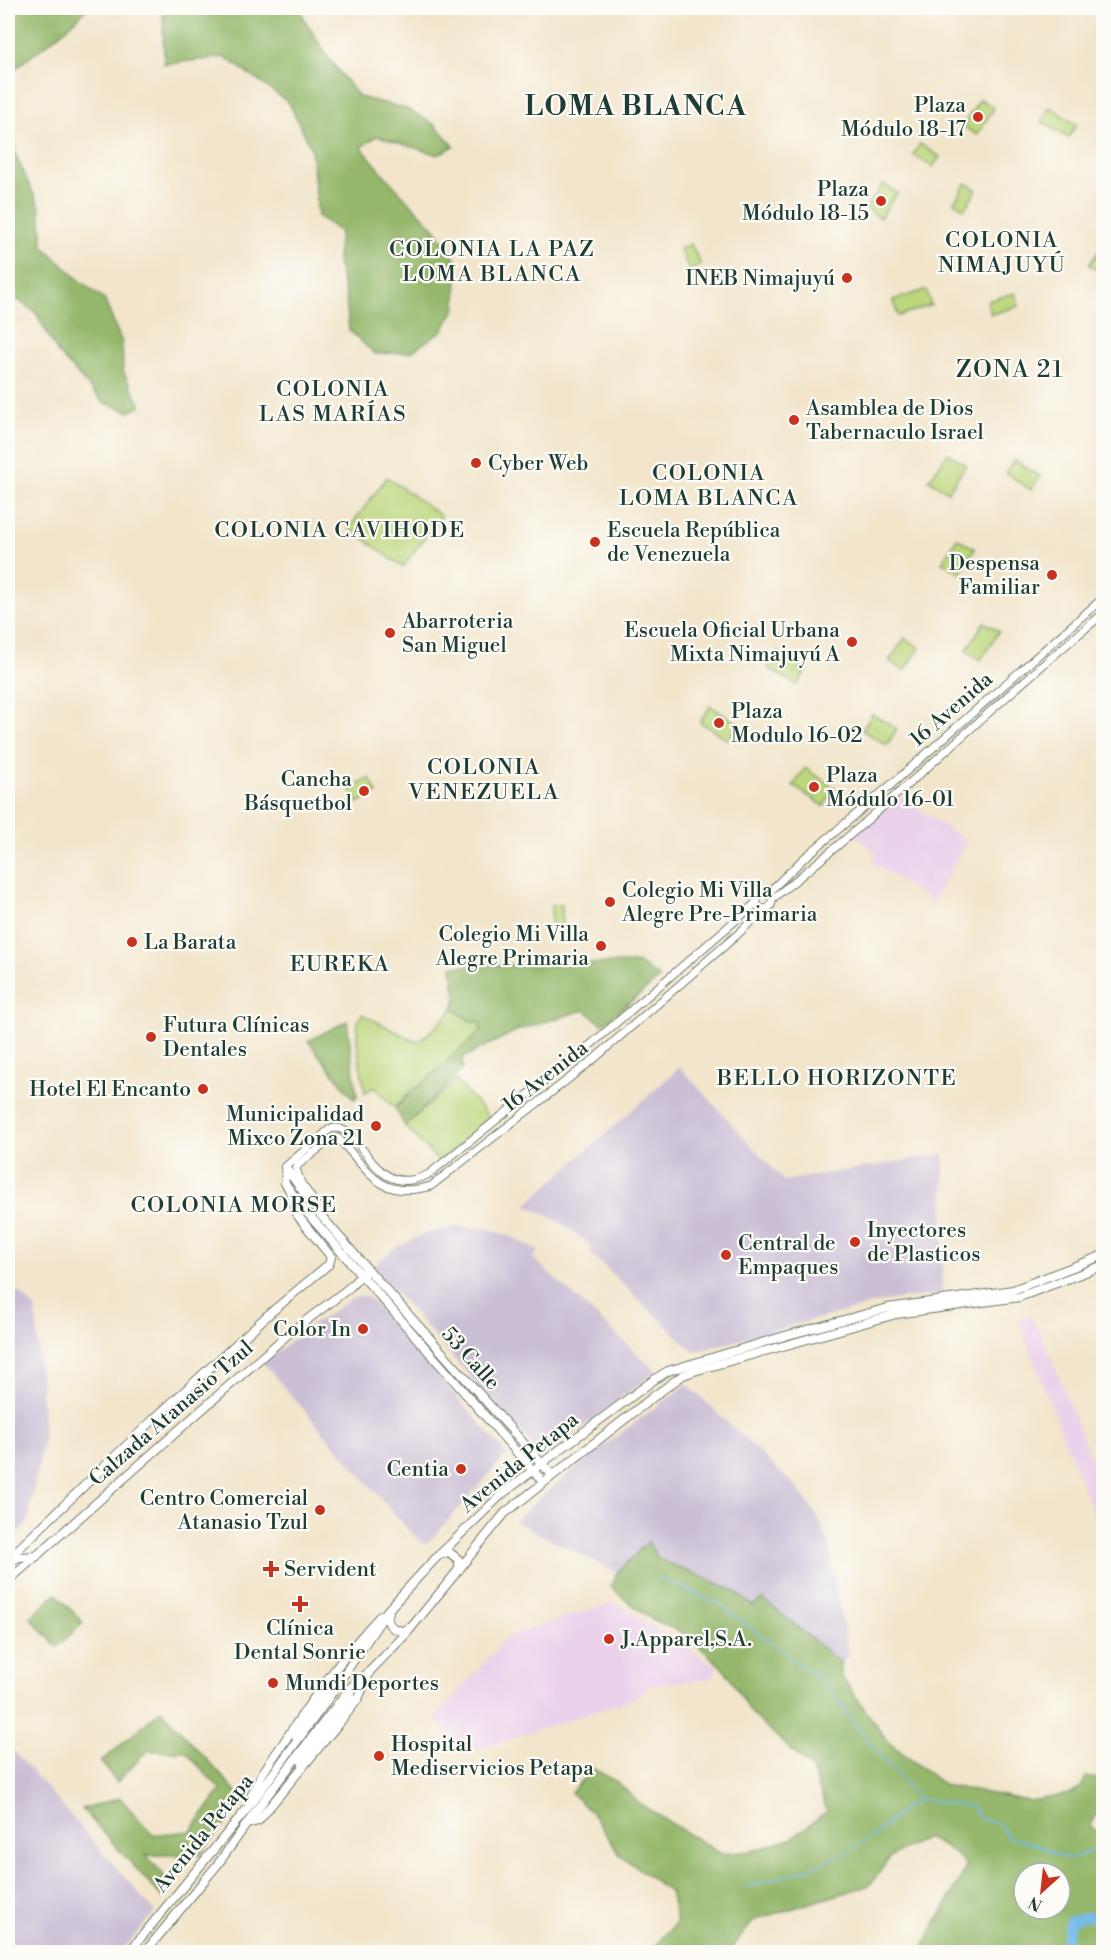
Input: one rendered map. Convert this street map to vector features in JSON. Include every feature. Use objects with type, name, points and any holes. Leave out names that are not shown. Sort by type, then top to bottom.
[{"type":"main road","name":"16 Avenida","points":[[769,896],[803,859],[1104,597]]},
{"type":"main road","name":"16 Avenida","points":[[769,896],[813,867],[1024,679],[1104,613]]},
{"type":"main road","points":[[760,895],[769,896],[770,907],[764,909],[759,907],[757,902],[760,895]]},
{"type":"main road","name":"16 Avenida","points":[[285,1167],[330,1129],[339,1128],[349,1134],[386,1176],[396,1180],[419,1179],[438,1167],[595,1041],[757,902]]},
{"type":"main road","name":"16 Avenida","points":[[317,1211],[315,1201],[301,1183],[296,1169],[298,1165],[335,1138],[340,1140],[374,1179],[384,1185],[409,1189],[431,1186],[594,1059],[764,909]]},
{"type":"main road","points":[[666,979],[676,989]]},
{"type":"main road","points":[[285,1167],[287,1186],[302,1207],[352,1258]]},
{"type":"main road","points":[[285,1167],[362,1270]]},
{"type":"main road","name":"Calzada Atanasio Tzul","points":[[8,1561],[155,1418],[269,1314],[329,1264],[331,1257],[298,1216],[287,1186]]},
{"type":"main road","name":"Avenida Petapa","points":[[129,1953],[247,1809],[396,1601],[440,1554],[502,1494],[655,1379],[676,1367],[888,1308],[1013,1290],[1104,1255]]},
{"type":"main road","name":"Avenida Petapa","points":[[145,1953],[218,1864],[266,1797],[351,1687],[369,1672],[419,1619],[510,1509],[657,1394],[694,1371],[887,1316],[1019,1297],[1104,1264]]},
{"type":"main road","name":"Calzada Atanasio Tzul","points":[[8,1581],[280,1341],[349,1288],[362,1270]]},
{"type":"main road","name":"53 Calle","points":[[362,1270],[552,1475]]},
{"type":"main road","name":"53 Calle","points":[[362,1270],[383,1300],[543,1482]]},
{"type":"main road","points":[[349,1288],[363,1286],[383,1300]]},
{"type":"main road","points":[[440,1554],[448,1552],[459,1560],[459,1570]]},
{"type":"main road","points":[[8,1561],[19,1557],[37,1556]]},
{"type":"main road","points":[[396,1601],[387,1618],[393,1628],[403,1631],[419,1619]]},
{"type":"main road","points":[[247,1809],[267,1767],[322,1686],[356,1643],[387,1611]]},
{"type":"main road","points":[[247,1824],[258,1821],[358,1700],[369,1672]]},
{"type":"main road","points":[[251,1797],[329,1685],[337,1682]]},
{"type":"main road","points":[[247,1824],[270,1800],[333,1722],[350,1700],[350,1691]]},
{"type":"shaded area","points":[[897,795],[967,841],[933,902],[872,862],[876,853],[855,835]]},
{"type":"shaded area","points":[[680,1067],[784,1181],[944,1154],[942,1294],[889,1300],[694,1352],[590,1253],[593,1247],[562,1223],[526,1205]]},
{"type":"shaded area","points":[[458,1227],[487,1228],[513,1237],[539,1251],[533,1258],[656,1371],[549,1453],[535,1449],[373,1267],[395,1248],[426,1233]]},
{"type":"shaded area","points":[[19,1291],[36,1310],[44,1437],[27,1525],[8,1540],[8,1302]]},
{"type":"shaded area","points":[[359,1296],[366,1296],[373,1302],[507,1454],[428,1543],[420,1542],[412,1534],[263,1363],[307,1329]]},
{"type":"shaded area","points":[[1031,1315],[1053,1362],[1103,1489],[1103,1538],[1018,1320]]},
{"type":"shaded area","points":[[687,1384],[796,1487],[817,1515],[829,1545],[848,1656],[841,1663],[762,1598],[754,1606],[733,1590],[658,1559],[648,1542],[617,1573],[514,1521],[575,1468]]},
{"type":"shaded area","points":[[614,1602],[718,1667],[711,1679],[649,1685],[636,1698],[469,1752],[435,1719],[507,1637]]},
{"type":"shaded area","points":[[8,1744],[155,1912],[121,1952],[8,1952]]},
{"type":"green space","points":[[8,8],[88,8],[66,29],[11,72],[15,154],[40,208],[43,246],[80,281],[104,299],[122,343],[123,371],[141,406],[130,412],[103,402],[58,353],[36,313],[8,293]]},
{"type":"green space","points":[[167,8],[299,8],[329,59],[359,97],[407,109],[434,124],[454,146],[438,155],[377,136],[361,147],[435,229],[457,262],[456,307],[443,330],[411,352],[375,354],[349,330],[346,298],[337,259],[340,232],[318,216],[311,148],[289,103],[225,57],[164,64],[163,14]]},
{"type":"green space","name":"Plaza Módulo 18-17","points":[[980,99],[994,108],[977,135],[962,126]]},
{"type":"green space","points":[[1050,107],[1077,125],[1068,138],[1041,121]]},
{"type":"green space","points":[[920,144],[940,157],[933,167],[913,155]]},
{"type":"green space","points":[[966,183],[977,190],[964,209],[954,202]]},
{"type":"green space","name":"Plaza Módulo 18-15","points":[[883,184],[897,193],[880,218],[866,208]]},
{"type":"green space","points":[[691,244],[701,265],[690,271],[680,249]]},
{"type":"green space","points":[[1103,244],[1104,274],[1089,265]]},
{"type":"green space","points":[[926,290],[931,305],[898,316],[893,300]]},
{"type":"green space","points":[[1015,293],[1019,306],[991,314],[987,301]]},
{"type":"green space","points":[[948,453],[966,465],[948,492],[929,480]]},
{"type":"green space","points":[[1014,460],[1040,476],[1031,490],[1006,473]]},
{"type":"green space","points":[[387,477],[441,516],[403,567],[349,528]]},
{"type":"green space","points":[[957,538],[975,549],[960,573],[942,562]]},
{"type":"green space","points":[[984,622],[999,631],[981,660],[966,651]]},
{"type":"green space","points":[[905,638],[920,648],[905,671],[889,661]]},
{"type":"green space","points":[[778,652],[807,669],[797,685],[768,668]]},
{"type":"green space","name":"Plaza Modulo 16-02","points":[[710,706],[739,724],[728,740],[700,722]]},
{"type":"green space","points":[[872,714],[897,729],[887,745],[862,730]]},
{"type":"green space","name":"Plaza Módulo 16-01","points":[[805,768],[835,788],[824,806],[793,786]]},
{"type":"green space","name":"Cancha Básquetbol","points":[[370,778],[377,793],[358,803],[350,789]]},
{"type":"green space","points":[[551,905],[562,905],[562,925],[551,925]]},
{"type":"green space","points":[[640,964],[660,978],[603,1024],[584,1010],[518,1030],[462,1058],[463,1069],[405,1126],[395,1108],[481,1031],[480,1022],[472,1022],[453,1008],[456,999],[452,966]]},
{"type":"green space","points":[[453,1008],[471,1021],[480,1022],[481,1031],[417,1089],[414,1087],[395,1108],[374,1087],[365,1093],[357,1040],[357,1029],[362,1014],[414,1041],[420,1041]]},
{"type":"green space","points":[[347,1021],[357,1096],[354,1099],[308,1041]]},
{"type":"green space","points":[[456,1080],[489,1117],[439,1162],[405,1126]]},
{"type":"green space","points":[[648,1542],[658,1559],[733,1590],[753,1606],[763,1599],[841,1663],[841,1676],[888,1742],[944,1785],[1029,1801],[1071,1794],[1081,1787],[1086,1777],[1103,1780],[1103,1809],[1096,1815],[1090,1827],[1103,1834],[1103,1952],[920,1952],[966,1866],[957,1855],[927,1837],[891,1856],[870,1885],[754,1920],[729,1952],[649,1952],[677,1922],[670,1892],[620,1855],[592,1813],[571,1793],[592,1768],[617,1782],[643,1806],[721,1854],[752,1851],[791,1839],[827,1811],[812,1769],[752,1714],[725,1670],[687,1635],[650,1618],[611,1586],[617,1573]]},
{"type":"green space","points":[[56,1593],[83,1623],[57,1647],[30,1617]]},
{"type":"green space","points":[[161,1710],[244,1800],[199,1855],[146,1855],[173,1886],[163,1898],[82,1809],[120,1798],[153,1835],[191,1831],[221,1790],[185,1751],[147,1751],[117,1782],[101,1762]]},
{"type":"waterway","points":[[660,1578],[719,1604],[822,1681],[876,1751],[919,1799],[972,1807],[980,1819],[999,1823],[1008,1837],[1038,1845],[1064,1858],[1077,1857],[1104,1844]]},
{"type":"waterway","points":[[744,1887],[793,1874],[839,1856],[869,1839],[919,1799]]},
{"type":"waterway","points":[[1074,1952],[1073,1946],[1066,1940],[1070,1921],[1086,1916],[1104,1922]]},
{"type":"place","name":"Plaza Módulo 18-17","points":[[978,117]]},
{"type":"place","name":"Plaza Módulo 18-15","points":[[881,201]]},
{"type":"place","name":"INEB Nimajuyú","points":[[847,278]]},
{"type":"place","name":"Asamblea de Dios Tabernaculo Israel","points":[[794,420]]},
{"type":"place","name":"Cyber Web","points":[[476,463]]},
{"type":"place","name":"Escuela República de Venezuela","points":[[595,542]]},
{"type":"place","name":"Despensa Familiar","points":[[1052,575]]},
{"type":"place","name":"Abarroteria San Miguel","points":[[390,633]]},
{"type":"place","name":"Escuela Oficial Urbana Mixta Nimajuyú A","points":[[852,642]]},
{"type":"place","name":"Plaza Modulo 16-02","points":[[719,723]]},
{"type":"place","name":"Plaza Módulo 16-01","points":[[814,787]]},
{"type":"place","name":"Cancha Básquetbol","points":[[364,791]]},
{"type":"place","name":"Colegio Mi Villa Alegre Pre-Primaria","points":[[610,902]]},
{"type":"place","name":"La Barata","points":[[132,942]]},
{"type":"place","name":"Colegio Mi Villa Alegre Primaria","points":[[601,946]]},
{"type":"place","name":"Futura Clínicas Dentales","points":[[151,1037]]},
{"type":"place","name":"Hotel El Encanto","points":[[203,1089]]},
{"type":"place","name":"Municipalidad Mixco Zona 21","points":[[376,1126]]},
{"type":"place","name":"Inyectores de Plasticos","points":[[855,1242]]},
{"type":"place","name":"Central de Empaques","points":[[726,1255]]},
{"type":"place","name":"Color In","points":[[363,1329]]},
{"type":"place","name":"Centia","points":[[461,1469]]},
{"type":"place","name":"Centro Comercial Atanasio Tzul","points":[[320,1510]]},
{"type":"place","name":"Servident","points":[[271,1569]]},
{"type":"place","name":"Clínica Dental Sonrie","points":[[300,1604]]},
{"type":"place","name":"J.Apparel,S.A.","points":[[609,1639]]},
{"type":"place","name":"Mundi Deportes","points":[[273,1683]]},
{"type":"place","name":"Hospital Mediservicios Petapa","points":[[379,1756]]},
{"type":"district","name":"LOMA BLANCA","points":[[636,106]]},
{"type":"district","name":"COLONIA NIMAJUYÚ","points":[[1002,252]]},
{"type":"district","name":"COLONIA LA PAZ LOMA BLANCA","points":[[492,260]]},
{"type":"district","name":"ZONA 21","points":[[1010,369]]},
{"type":"district","name":"COLONIA LAS MARÍAS","points":[[333,401]]},
{"type":"district","name":"COLONIA LOMA BLANCA","points":[[709,485]]},
{"type":"district","name":"COLONIA CAVIHODE","points":[[340,529]]},
{"type":"district","name":"COLONIA VENEZUELA","points":[[484,778]]},
{"type":"district","name":"EUREKA","points":[[340,963]]},
{"type":"district","name":"BELLO HORIZONTE","points":[[837,1077]]},
{"type":"district","name":"COLONIA MORSE","points":[[234,1204]]}]
